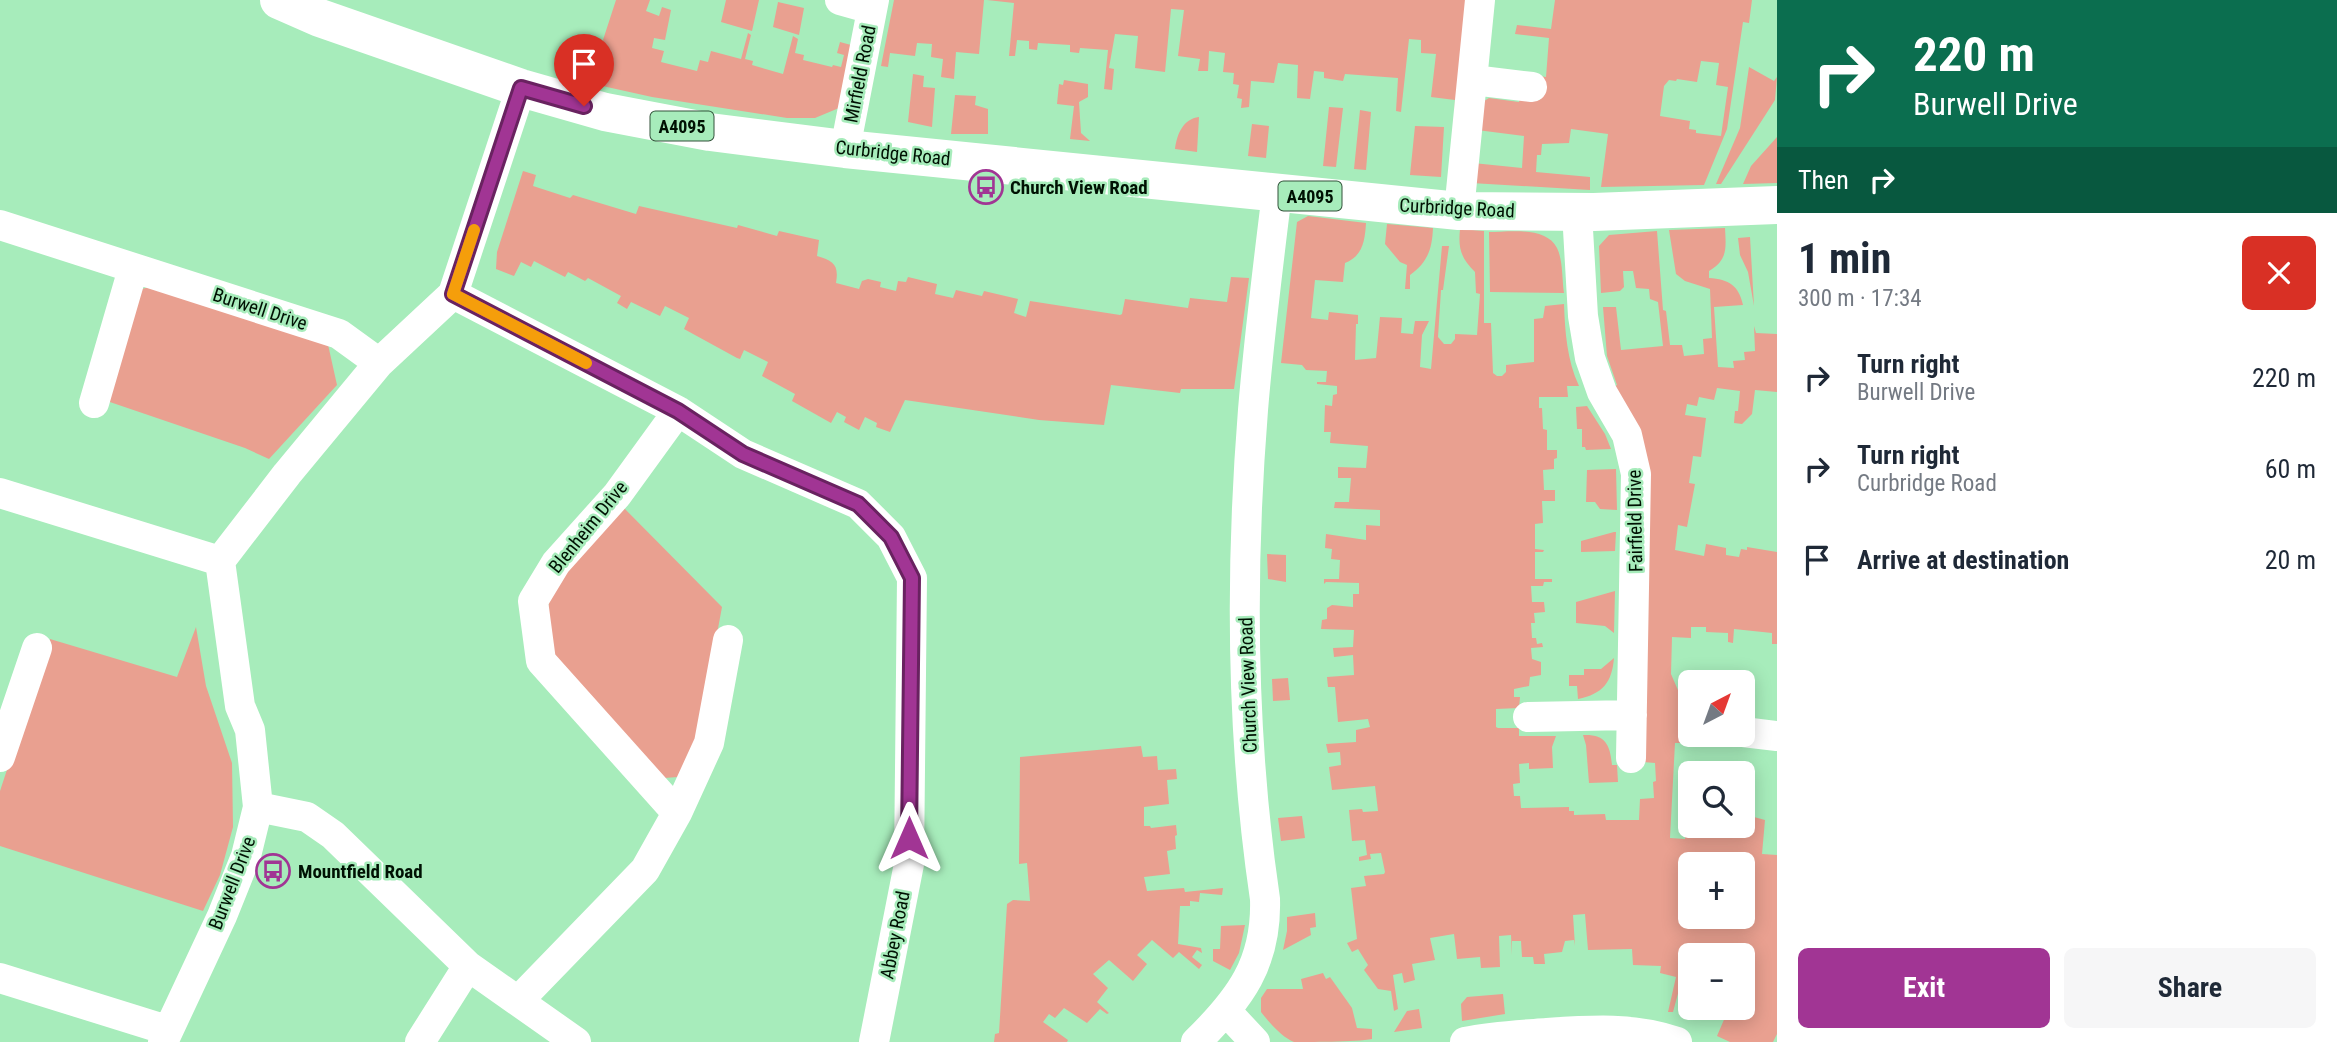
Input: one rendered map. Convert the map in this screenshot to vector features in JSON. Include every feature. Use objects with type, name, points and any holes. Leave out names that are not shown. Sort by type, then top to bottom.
[{"type":"main road","name":"Curbridge Road","points":[[279,0],[416,53],[521,88],[606,112],[710,132],[845,149],[1459,211],[1577,212],[1777,205]]},
{"type":"street","points":[[840,0],[873,5]]},
{"type":"street","points":[[1459,211],[1480,0]]},
{"type":"street","name":"Mirfield Road","points":[[845,149],[873,5]]},
{"type":"street","points":[[1473,80],[1532,87]]},
{"type":"street","points":[[0,493],[220,561],[287,474],[380,363],[453,294],[521,88]]},
{"type":"street","name":"Church View Road","points":[[1196,1042],[1226,1011],[1247,980],[1262,943],[1266,918],[1246,715],[1244,636],[1246,514],[1253,411],[1277,193]]},
{"type":"street","name":"Fairfield Drive","points":[[1577,212],[1583,316],[1590,358],[1602,392],[1627,435],[1636,474],[1631,758]]},
{"type":"street","name":"Burwell Drive","points":[[0,225],[339,334],[380,363]]},
{"type":"street","points":[[94,403],[133,269]]},
{"type":"street","name":"Abbey Road","points":[[453,294],[678,411],[743,454],[858,504],[891,537],[912,578],[909,864],[874,1042]]},
{"type":"street","name":"Blenheim Drive","points":[[677,813],[541,661],[533,601],[556,563],[617,495],[678,411]]},
{"type":"street","name":"Burwell Drive","points":[[0,978],[165,1036],[227,904],[246,856],[258,807],[250,730],[240,706],[220,561]]},
{"type":"street","points":[[518,1001],[645,870],[677,813],[709,743],[728,640]]},
{"type":"street","points":[[0,757],[37,648]]},
{"type":"street","points":[[1528,717],[1632,715]]},
{"type":"street","points":[[1755,733],[1777,736]]},
{"type":"street","points":[[258,807],[307,817],[333,835],[468,966],[576,1042]]},
{"type":"street","points":[[420,1042],[468,966]]},
{"type":"street","points":[[1226,1011],[1255,1042]]},
{"type":"street","points":[[1465,1042],[1504,1035],[1595,1030],[1639,1032],[1677,1042]]},
{"type":"shaded area","points":[[616,0],[650,0],[646,11],[659,16],[662,7],[671,10],[665,40],[654,38],[652,48],[664,51],[661,62],[697,71],[700,60],[708,62],[711,51],[741,59],[748,33],[751,35],[745,59],[753,61],[752,65],[783,74],[793,36],[798,39],[795,53],[804,55],[803,60],[832,67],[841,67],[844,55],[837,53],[840,42],[851,45],[839,108],[815,118],[787,118],[652,97],[589,83]]},
{"type":"shaded area","points":[[726,0],[759,0],[752,31],[721,22]]},
{"type":"shaded area","points":[[894,0],[984,0],[979,54],[956,52],[954,79],[941,77],[943,59],[931,57],[932,44],[917,43],[915,56],[890,53],[888,67],[881,66]]},
{"type":"shaded area","points":[[987,0],[1471,0],[1454,118],[1455,100],[1431,97],[1436,54],[1421,53],[1421,40],[1409,39],[1401,112],[1396,111],[1398,78],[1345,74],[1343,81],[1324,78],[1324,72],[1314,71],[1310,99],[1297,98],[1298,65],[1278,63],[1274,83],[1251,81],[1249,107],[1241,108],[1242,99],[1237,98],[1239,85],[1233,84],[1234,73],[1223,72],[1225,53],[1209,51],[1208,71],[1198,71],[1200,59],[1178,56],[1184,10],[1171,9],[1165,72],[1135,68],[1138,36],[1115,34],[1109,68],[1114,69],[1112,90],[1104,89],[1108,50],[1080,48],[1079,53],[1070,52],[1070,45],[1038,43],[1037,50],[1029,49],[1029,41],[1017,40],[1015,56],[1009,56],[1014,3]]},
{"type":"shaded area","points":[[1555,0],[1752,0],[1749,23],[1743,22],[1727,129],[1704,185],[1601,187],[1608,134],[1571,129],[1569,143],[1542,144],[1541,155],[1537,155],[1536,172],[1590,177],[1590,190],[1471,183],[1473,163],[1522,168],[1524,136],[1477,130],[1481,103],[1489,98],[1519,102],[1520,98],[1540,100],[1543,80],[1525,74],[1546,77],[1549,38],[1515,34],[1517,25],[1551,29]],"holes":[[[1701,61],[1719,63],[1716,85],[1728,87],[1721,136],[1696,133],[1696,130],[1689,129],[1690,121],[1660,116],[1664,86],[1669,80],[1697,82]]]},
{"type":"shaded area","points":[[778,2],[804,8],[799,35],[773,27]]},
{"type":"shaded area","points":[[1749,67],[1774,81],[1777,77],[1775,100],[1721,184],[1716,184],[1740,128]]},
{"type":"shaded area","points":[[913,74],[924,76],[923,87],[935,88],[932,127],[908,122]]},
{"type":"shaded area","points":[[1064,80],[1088,84],[1088,97],[1079,102],[1081,133],[1090,141],[1070,139],[1074,106],[1057,104],[1059,84],[1063,85]]},
{"type":"shaded area","points":[[955,95],[976,96],[975,105],[988,109],[988,134],[951,134]]},
{"type":"shaded area","points":[[1329,107],[1343,108],[1336,167],[1323,166]]},
{"type":"shaded area","points":[[1360,110],[1371,112],[1366,170],[1354,169]]},
{"type":"shaded area","points":[[1199,117],[1197,152],[1175,149],[1177,138],[1185,124]]},
{"type":"shaded area","points":[[1252,124],[1269,126],[1266,158],[1248,156]]},
{"type":"shaded area","points":[[1415,126],[1444,127],[1441,177],[1410,175]]},
{"type":"shaded area","points":[[1777,137],[1777,183],[1743,184],[1751,166]]},
{"type":"shaded area","points":[[523,171],[536,175],[533,186],[636,214],[639,206],[737,228],[738,225],[777,236],[779,231],[819,240],[817,256],[834,265],[837,272],[836,283],[859,289],[862,281],[868,279],[881,282],[880,287],[896,291],[898,281],[906,282],[908,277],[937,284],[935,294],[953,298],[956,290],[982,296],[984,291],[1018,299],[1014,313],[1026,317],[1030,301],[1120,315],[1125,299],[1188,308],[1190,298],[1227,302],[1231,277],[1249,278],[1234,389],[1181,389],[1180,393],[1111,385],[1104,425],[1039,420],[905,400],[890,432],[876,427],[877,423],[865,417],[859,430],[844,422],[846,417],[837,412],[831,423],[792,401],[795,394],[762,376],[768,362],[744,350],[740,359],[737,358],[684,329],[689,318],[665,306],[660,316],[631,302],[627,309],[617,303],[621,296],[588,278],[585,281],[568,272],[565,277],[534,261],[531,267],[521,262],[514,276],[496,269],[497,252]]},
{"type":"shaded area","points":[[1308,216],[1366,223],[1364,241],[1359,252],[1345,263],[1343,282],[1315,280],[1311,318],[1328,320],[1329,312],[1358,315],[1355,360],[1376,358],[1380,317],[1402,318],[1401,333],[1413,334],[1415,321],[1429,321],[1422,335],[1420,367],[1431,369],[1442,246],[1449,246],[1441,290],[1438,337],[1444,344],[1451,344],[1455,334],[1477,335],[1480,294],[1476,293],[1475,272],[1462,253],[1460,229],[1484,231],[1484,323],[1491,323],[1493,373],[1497,376],[1506,372],[1506,365],[1534,362],[1534,319],[1543,318],[1545,306],[1564,304],[1569,356],[1579,386],[1567,386],[1568,397],[1539,397],[1543,429],[1547,430],[1547,450],[1557,450],[1554,469],[1543,470],[1544,490],[1555,490],[1555,501],[1542,501],[1543,523],[1535,524],[1535,549],[1544,550],[1535,552],[1535,579],[1552,579],[1552,582],[1544,582],[1543,586],[1531,586],[1532,602],[1544,602],[1545,612],[1534,613],[1535,623],[1531,623],[1532,638],[1536,638],[1537,644],[1542,643],[1543,647],[1531,648],[1532,659],[1541,662],[1541,675],[1530,677],[1529,686],[1514,689],[1514,697],[1520,697],[1519,708],[1496,709],[1496,727],[1519,728],[1519,736],[1556,736],[1552,747],[1553,768],[1529,769],[1529,763],[1519,764],[1520,783],[1513,784],[1514,796],[1520,796],[1521,808],[1569,807],[1569,811],[1574,811],[1574,815],[1605,814],[1606,820],[1639,820],[1640,799],[1654,798],[1653,782],[1656,781],[1655,763],[1643,762],[1645,551],[1609,390],[1617,385],[1607,356],[1603,307],[1616,307],[1621,350],[1663,346],[1658,302],[1650,299],[1649,289],[1636,288],[1633,271],[1623,271],[1624,287],[1620,291],[1601,293],[1599,246],[1609,235],[1657,231],[1663,310],[1666,311],[1670,345],[1682,345],[1684,356],[1704,354],[1703,339],[1712,338],[1710,289],[1685,281],[1676,274],[1669,230],[1725,228],[1723,258],[1709,271],[1709,278],[1722,280],[1736,288],[1743,305],[1714,307],[1718,367],[1734,368],[1733,361],[1745,360],[1744,352],[1755,351],[1754,326],[1756,333],[1777,334],[1777,392],[1755,390],[1752,414],[1742,424],[1734,423],[1740,391],[1717,388],[1714,400],[1699,397],[1697,406],[1687,404],[1685,415],[1706,418],[1701,457],[1693,456],[1689,483],[1695,484],[1687,527],[1678,525],[1675,550],[1704,556],[1706,544],[1726,548],[1726,555],[1739,557],[1741,549],[1747,550],[1747,547],[1777,552],[1777,644],[1772,644],[1772,633],[1734,629],[1733,643],[1728,642],[1728,633],[1706,632],[1706,627],[1691,627],[1691,638],[1672,637],[1671,674],[1678,690],[1678,743],[1675,743],[1670,838],[1755,838],[1755,817],[1765,820],[1762,854],[1777,855],[1777,1034],[1773,1042],[1730,1042],[1717,1036],[1724,1020],[1755,1020],[1755,943],[1678,943],[1678,993],[1673,1012],[1668,1012],[1676,977],[1660,973],[1661,966],[1633,965],[1632,949],[1588,950],[1585,914],[1573,915],[1575,946],[1574,940],[1565,941],[1562,952],[1544,954],[1545,964],[1534,964],[1533,957],[1522,957],[1521,941],[1512,941],[1512,955],[1511,935],[1499,936],[1500,967],[1481,968],[1480,957],[1457,959],[1454,934],[1430,938],[1435,960],[1412,964],[1415,980],[1404,983],[1402,973],[1393,975],[1398,1009],[1394,1011],[1391,991],[1378,989],[1364,970],[1368,965],[1358,949],[1352,952],[1347,943],[1357,939],[1351,888],[1366,886],[1364,876],[1385,872],[1381,853],[1370,854],[1371,859],[1359,861],[1359,857],[1367,855],[1365,840],[1352,841],[1349,810],[1378,811],[1375,786],[1332,790],[1329,767],[1341,765],[1340,752],[1328,753],[1326,744],[1356,742],[1356,730],[1370,727],[1368,719],[1338,722],[1335,687],[1328,687],[1327,677],[1354,675],[1353,655],[1334,657],[1333,648],[1353,647],[1354,630],[1321,629],[1322,620],[1327,619],[1327,608],[1332,605],[1353,607],[1353,594],[1359,594],[1359,583],[1324,584],[1324,579],[1339,579],[1340,560],[1331,559],[1332,549],[1325,548],[1326,534],[1366,540],[1366,525],[1380,526],[1380,510],[1334,508],[1335,502],[1349,502],[1351,478],[1338,478],[1338,467],[1366,468],[1368,446],[1330,443],[1331,432],[1324,432],[1325,405],[1332,406],[1337,386],[1317,384],[1326,382],[1327,371],[1306,370],[1302,365],[1281,363],[1297,222]]},
{"type":"shaded area","points":[[1387,224],[1433,228],[1428,254],[1410,275],[1410,289],[1405,289],[1407,265],[1400,262],[1385,244]]},
{"type":"shaded area","points":[[1489,232],[1536,233],[1552,241],[1560,258],[1564,293],[1490,292]]},
{"type":"shaded area","points":[[1750,237],[1754,306],[1738,238]]},
{"type":"shaded area","points":[[153,286],[327,340],[337,385],[269,459],[245,448],[104,400],[142,289]]},
{"type":"shaded area","points":[[1587,406],[1611,449],[1586,450],[1582,447],[1582,429],[1577,429],[1576,407]]},
{"type":"shaded area","points":[[1616,469],[1617,510],[1600,509],[1595,502],[1586,502],[1587,470]]},
{"type":"shaded area","points":[[622,506],[722,607],[693,763],[678,777],[664,778],[552,655],[545,625],[554,573]]},
{"type":"shaded area","points":[[1616,532],[1615,551],[1581,552],[1581,541]]},
{"type":"shaded area","points":[[1267,554],[1286,555],[1286,582],[1268,579]]},
{"type":"shaded area","points":[[1615,591],[1614,633],[1605,626],[1576,623],[1576,602]]},
{"type":"shaded area","points":[[196,627],[206,686],[232,763],[233,827],[220,875],[203,911],[0,846],[0,791],[50,639],[177,677]]},
{"type":"shaded area","points":[[1614,658],[1605,686],[1594,694],[1578,699],[1577,686],[1569,686],[1569,675],[1584,675],[1584,669],[1601,669]]},
{"type":"shaded area","points":[[1288,678],[1290,700],[1273,701],[1272,679]]},
{"type":"shaded area","points":[[1583,735],[1597,736],[1608,746],[1612,765],[1617,765],[1618,782],[1589,783]]},
{"type":"shaded area","points":[[1141,746],[1143,757],[1157,756],[1158,770],[1176,769],[1177,779],[1167,780],[1169,804],[1144,807],[1144,826],[1151,828],[1176,825],[1177,835],[1176,849],[1167,851],[1170,874],[1144,877],[1147,891],[1184,888],[1185,892],[1223,888],[1222,895],[1200,893],[1199,902],[1190,901],[1190,906],[1180,906],[1178,944],[1201,948],[1202,953],[1197,950],[1192,957],[1202,965],[1199,969],[1179,952],[1173,958],[1152,940],[1137,955],[1147,964],[1133,981],[1109,960],[1093,974],[1108,988],[1097,1002],[1109,1013],[1100,1009],[1087,1023],[1064,1008],[1055,1018],[1049,1014],[1043,1022],[1068,1040],[1067,1042],[994,1042],[995,1034],[999,1033],[1007,904],[1013,900],[1030,901],[1027,863],[1019,864],[1020,757]]},
{"type":"shaded area","points":[[1302,816],[1305,838],[1281,841],[1278,818]]},
{"type":"shaded area","points":[[1315,913],[1316,927],[1310,928],[1311,935],[1283,950],[1287,917]]},
{"type":"shaded area","points":[[1245,925],[1239,953],[1230,970],[1213,961],[1213,949],[1220,949],[1221,926]]},
{"type":"shaded area","points":[[1323,973],[1326,979],[1330,977],[1352,1008],[1357,1028],[1372,1029],[1372,1039],[1294,1042],[1280,1033],[1261,1012],[1261,998],[1267,989],[1303,989],[1301,979]]},
{"type":"shaded area","points":[[1503,994],[1505,1014],[1462,1021],[1461,1004],[1467,997]]},
{"type":"shaded area","points":[[1419,1009],[1422,1028],[1394,1032],[1407,1011]]},
{"type":"slow traffic","points":[[474,230],[453,294],[586,363]]},
{"type":"place","name":"Church View Road","points":[[986,187]]},
{"type":"place","name":"Mountfield Road","points":[[273,871]]},
{"type":"route","points":[[584,106],[521,88],[453,294],[678,411],[743,454],[858,504],[891,537],[912,578],[909,838]]}]
